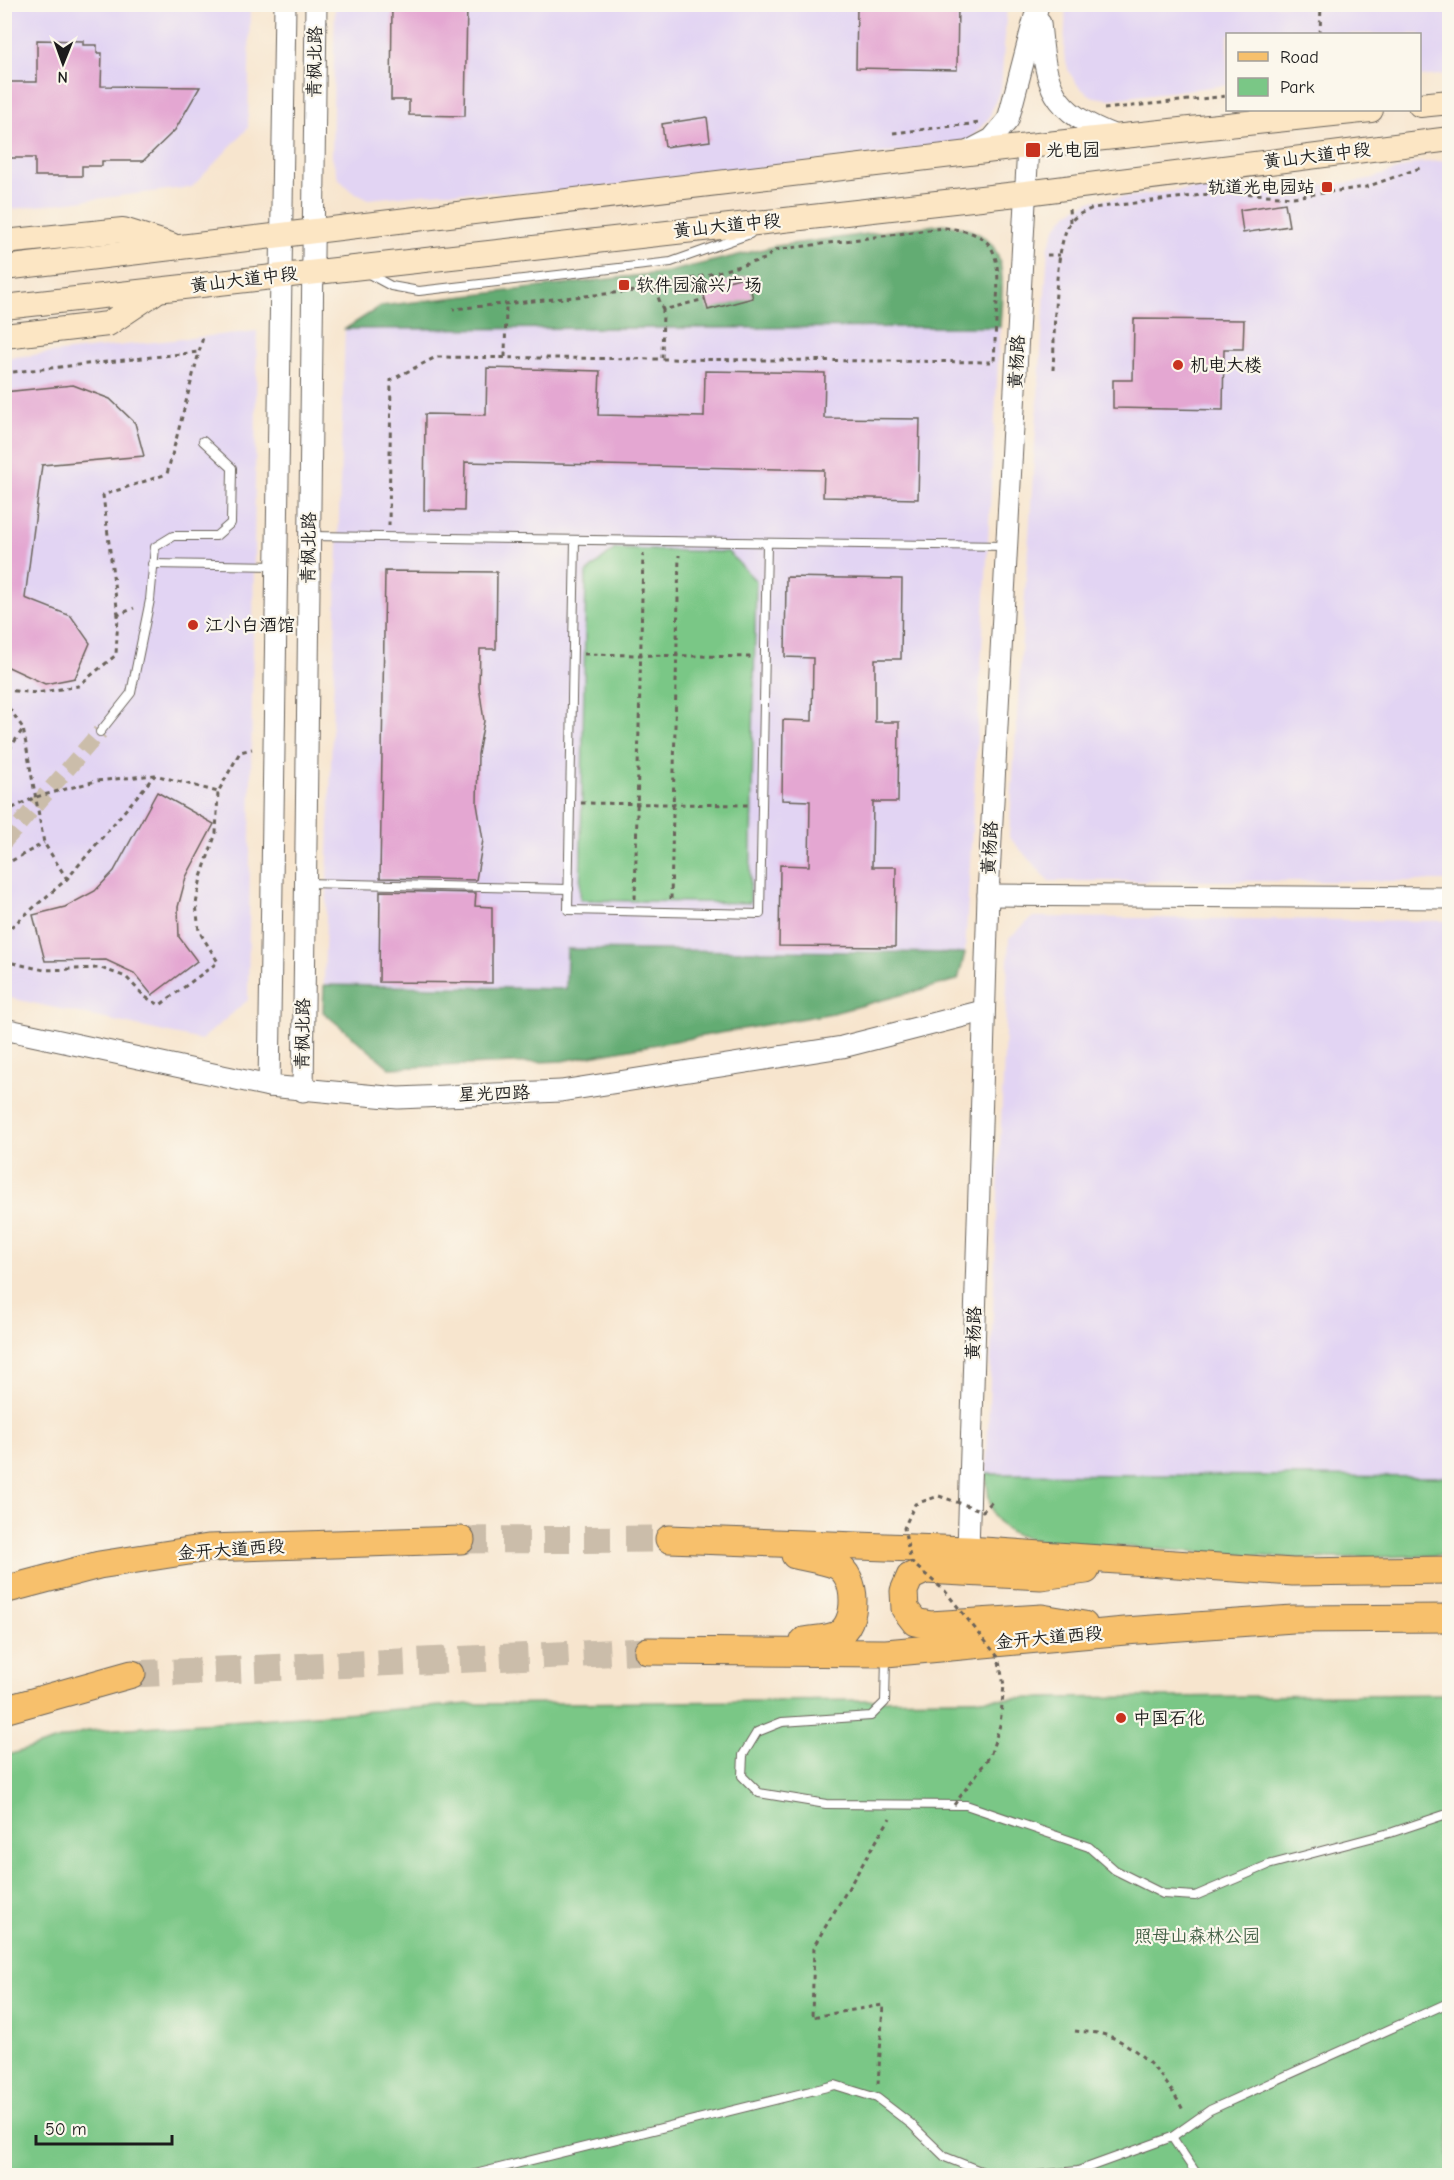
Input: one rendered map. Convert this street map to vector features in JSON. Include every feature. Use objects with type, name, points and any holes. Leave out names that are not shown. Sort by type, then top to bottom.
[{"type":"main road","points":[[1421,105],[1449,102]]},
{"type":"main road","points":[[4,268],[1028,146],[1361,111]]},
{"type":"main road","name":"黄山大道中段","points":[[4,307],[283,274],[1026,193],[1449,139]]},
{"type":"main road","points":[[4,242],[123,230],[182,248]]},
{"type":"main road","points":[[4,336],[108,324],[158,290]]},
{"type":"main road","points":[[669,1539],[968,1550],[1293,1572],[1449,1570]]},
{"type":"main road","name":"金开大道西段","points":[[4,1590],[99,1565],[208,1548],[461,1540]]},
{"type":"main road","points":[[739,1541],[837,1566],[848,1576],[852,1593],[848,1624],[837,1635],[744,1651]]},
{"type":"main road","points":[[1125,1631],[1042,1618],[930,1625],[915,1622],[905,1609],[904,1591],[910,1577],[925,1570],[1041,1576],[1143,1562]]},
{"type":"main road","name":"金开大道西段","points":[[648,1651],[886,1653],[1125,1631],[1293,1619],[1449,1618]]},
{"type":"main road","points":[[4,1710],[132,1674]]},
{"type":"street","name":"青枫北路","points":[[269,1086],[284,235],[285,4]]},
{"type":"street","name":"青枫北路","points":[[303,1091],[316,4]]},
{"type":"street","points":[[1038,5],[1044,68],[1052,91],[1083,122],[1116,136]]},
{"type":"street","points":[[961,154],[992,139],[1008,120],[1038,5]]},
{"type":"street","name":"黄杨路","points":[[968,1550],[983,1011],[1028,146]]},
{"type":"street","points":[[988,895],[1449,898]]},
{"type":"street","name":"星光四路","points":[[4,1029],[269,1086],[303,1091],[398,1098],[561,1091],[842,1047],[983,1011]]},
{"type":"lane","points":[[100,732],[131,693],[150,600],[155,547],[173,536],[216,536],[231,523],[232,468],[203,441]]},
{"type":"lane","points":[[310,536],[1006,546]]},
{"type":"lane","points":[[575,540],[568,910],[760,914],[767,543]]},
{"type":"lane","points":[[152,564],[278,566]]},
{"type":"lane","points":[[305,883],[569,889]]},
{"type":"lane","points":[[886,1653],[885,1702],[871,1716],[782,1722],[756,1732],[743,1755],[742,1776],[759,1793],[826,1804],[966,1804],[1089,1847],[1115,1870],[1163,1894],[1195,1896],[1268,1865],[1393,1832],[1449,1813]]},
{"type":"lane","points":[[1026,2175],[1078,2171],[1172,2137],[1210,2110],[1449,2002]]},
{"type":"lane","points":[[467,2175],[835,2085],[877,2098],[911,2124],[945,2157],[993,2175]]},
{"type":"lane","points":[[1172,2137],[1198,2175]]},
{"type":"path","points":[[1320,33],[1321,4]]},
{"type":"path","points":[[1093,110],[1226,96]]},
{"type":"path","points":[[893,133],[983,123]]},
{"type":"path","points":[[1070,222],[1092,208],[1227,192],[1293,197],[1366,187],[1420,168]]},
{"type":"path","points":[[1053,370],[1060,255],[1064,234],[1070,222],[1069,207]]},
{"type":"path","points":[[388,537],[391,380],[436,357],[994,362],[998,263],[991,246],[978,236],[961,229],[944,228],[776,250],[765,259],[655,289],[453,309]]},
{"type":"path","points":[[1047,255],[1060,255]]},
{"type":"path","points":[[655,289],[663,310],[662,358]]},
{"type":"path","points":[[663,310],[705,299]]},
{"type":"path","points":[[505,357],[506,304]]},
{"type":"path","points":[[4,690],[37,693],[78,686],[116,655],[118,615],[103,495],[167,474],[203,337]]},
{"type":"path","points":[[4,373],[199,352]]},
{"type":"path","points":[[634,911],[643,541]]},
{"type":"path","points":[[670,912],[680,541]]},
{"type":"path","points":[[118,615],[150,600]]},
{"type":"path","points":[[573,654],[765,658]]},
{"type":"path","points":[[4,701],[23,728],[44,843],[67,879]]},
{"type":"path","points":[[4,757],[23,728]]},
{"type":"path","points":[[4,961],[44,970],[101,968],[126,977],[145,997],[160,1005],[218,962],[199,931],[196,904],[201,877],[216,833],[218,792],[240,752],[252,749]]},
{"type":"path","points":[[4,933],[67,879],[155,775]]},
{"type":"path","points":[[4,812],[36,797],[96,781],[155,775],[218,792]]},
{"type":"path","points":[[570,803],[762,805]]},
{"type":"path","points":[[4,865],[44,843]]},
{"type":"path","points":[[954,1805],[990,1756],[1000,1725],[1004,1685],[998,1657],[945,1591],[911,1562],[904,1528],[915,1504],[939,1496],[983,1511],[993,1501]]},
{"type":"path","points":[[877,2098],[883,2005],[812,2017],[814,1946],[898,1804]]},
{"type":"path","points":[[1074,2031],[1103,2034],[1134,2051],[1172,2087],[1190,2124]]},
{"type":"shaded area","points":[[4,5],[250,8],[248,128],[192,187],[5,210]]},
{"type":"shaded area","points":[[335,5],[1007,5],[1001,87],[989,118],[967,143],[556,193],[442,192],[367,199],[351,191],[338,178],[332,157]]},
{"type":"shaded area","points":[[1066,5],[1449,5],[1449,74],[1421,77],[1421,33],[1226,33],[1226,85],[1110,99],[1093,97],[1079,87],[1069,72],[1064,54]]},
{"type":"shaded area","points":[[1449,160],[1449,881],[1049,881],[1009,837],[1048,248],[1056,227],[1069,212],[1090,201],[1229,185],[1288,189],[1364,181],[1417,163]]},
{"type":"shaded area","points":[[1000,327],[965,953],[958,980],[833,1013],[562,1061],[390,1068],[323,1012],[345,329]]},
{"type":"shaded area","points":[[257,331],[248,1000],[201,1040],[5,997],[5,358]]},
{"type":"shaded area","points":[[1033,917],[1449,921],[1449,1478],[986,1474],[1009,938]]},
{"type":"green space","points":[[943,224],[965,228],[992,245],[1001,272],[1000,327],[345,329],[381,306],[668,272],[776,246]]},
{"type":"green space","points":[[615,549],[728,552],[756,581],[750,903],[580,900],[586,573]]},
{"type":"green space","points":[[567,949],[965,953],[958,980],[833,1013],[562,1061],[390,1068],[323,1012],[324,985],[566,989]]},
{"type":"green space","points":[[986,1474],[1449,1477],[1449,1555],[1304,1559],[1037,1541],[1011,1532],[996,1519],[989,1501]]},
{"type":"green space","name":"照母山森林公园","points":[[1449,1694],[1449,2175],[5,2176],[5,1756],[87,1731],[471,1704]]},
{"type":"building","points":[[392,4],[467,4],[465,116],[409,115],[409,100],[391,100]]},
{"type":"building","points":[[883,4],[958,4],[957,70],[856,68],[857,6],[883,7]]},
{"type":"building","points":[[37,40],[83,41],[83,45],[97,45],[97,53],[102,53],[101,86],[200,87],[175,130],[143,161],[102,161],[102,166],[82,166],[82,176],[35,176],[35,158],[4,158],[4,82],[37,82]]},
{"type":"building","points":[[707,117],[710,141],[665,147],[662,124]]},
{"type":"building","points":[[1285,203],[1289,226],[1243,233],[1240,210]]},
{"type":"building","points":[[747,276],[753,298],[708,310],[702,288]]},
{"type":"building","name":"机电大楼","points":[[1134,319],[1244,320],[1243,349],[1224,349],[1223,410],[1113,408],[1113,380],[1133,380]]},
{"type":"building","points":[[487,368],[600,371],[598,415],[704,417],[705,371],[825,373],[824,418],[920,419],[918,499],[823,497],[824,470],[465,462],[464,511],[424,510],[425,414],[486,415]]},
{"type":"building","points":[[73,385],[110,399],[135,423],[144,456],[42,465],[25,598],[71,616],[90,643],[75,678],[45,684],[4,665],[4,392]]},
{"type":"building","points":[[385,571],[497,572],[496,649],[480,649],[479,686],[484,721],[478,754],[477,804],[483,840],[476,880],[380,878]]},
{"type":"building","points":[[786,577],[902,579],[901,659],[875,659],[875,722],[899,722],[898,802],[873,802],[872,867],[896,867],[895,947],[779,946],[780,865],[809,866],[810,801],[782,800],[783,720],[812,721],[813,658],[785,657]]},
{"type":"building","points":[[157,792],[214,824],[186,877],[178,907],[179,937],[197,961],[152,995],[134,973],[106,960],[45,961],[33,915],[65,907],[95,891],[114,871]]},
{"type":"building","points":[[380,891],[476,893],[475,906],[492,907],[492,983],[379,982]]},
{"type":"tunnel","points":[[4,842],[100,732]]},
{"type":"tunnel","points":[[461,1540],[669,1539]]},
{"type":"tunnel","points":[[132,1674],[648,1651]]},
{"type":"place","name":"光电园","points":[[1033,150]]},
{"type":"place","name":"轨道光电园站","points":[[1327,187]]},
{"type":"place","name":"软件园渝兴广场","points":[[624,285]]},
{"type":"place","name":"机电大楼","points":[[1178,365]]},
{"type":"place","name":"江小白酒馆","points":[[193,625]]},
{"type":"place","name":"中国石化","points":[[1121,1718]]}]
